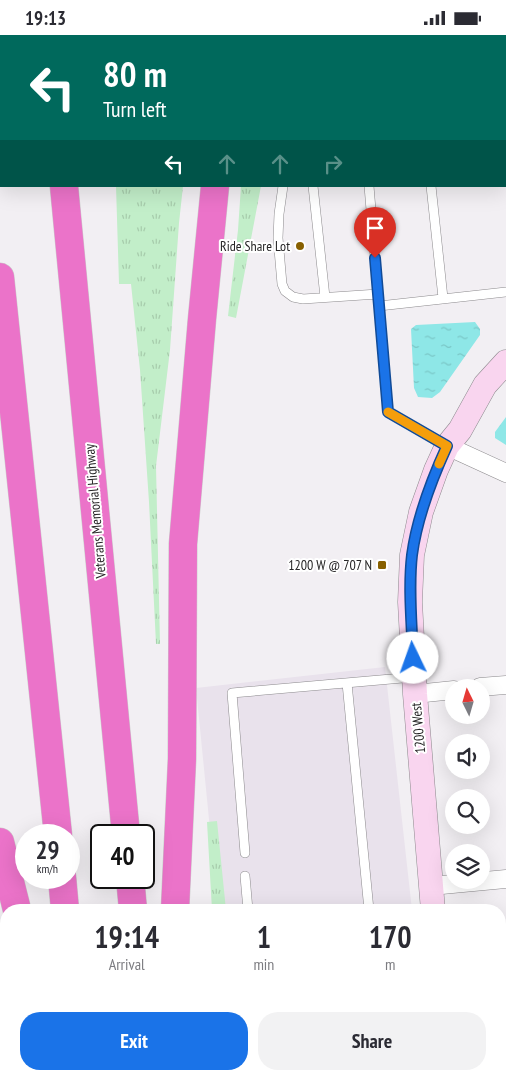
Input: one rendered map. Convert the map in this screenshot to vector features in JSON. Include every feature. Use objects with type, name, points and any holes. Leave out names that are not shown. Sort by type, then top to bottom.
[{"type":"highway","name":"Veterans Memorial Highway","points":[[64,187],[125,824]]},
{"type":"highway","points":[[202,187],[202,319]]},
{"type":"highway","points":[[175,904],[182,759],[183,544],[215,187]]},
{"type":"highway","points":[[0,277],[57,824]]},
{"type":"highway","points":[[0,842],[16,904]]},
{"type":"highway","points":[[63,889],[64,904]]},
{"type":"highway","points":[[131,889],[132,904]]},
{"type":"street","name":"1200 West","points":[[432,904],[410,602],[412,555],[421,512],[447,446],[460,430],[485,385],[506,362]]},
{"type":"street","points":[[447,446],[506,473]]},
{"type":"street","points":[[415,685],[445,689]]},
{"type":"street","points":[[490,686],[506,685]]},
{"type":"street","points":[[431,886],[506,879]]},
{"type":"lane","points":[[282,187],[278,238],[282,284],[285,291],[293,297],[303,299],[378,294]]},
{"type":"lane","points":[[313,187],[325,297]]},
{"type":"lane","points":[[369,187],[388,412],[447,446]]},
{"type":"lane","points":[[431,187],[443,298]]},
{"type":"lane","points":[[379,306],[506,292]]},
{"type":"lane","points":[[245,853],[232,693],[347,683],[415,685]]},
{"type":"lane","points":[[347,683],[368,904]]},
{"type":"lane","points":[[244,876],[247,904]]},
{"type":"shaded area","points":[[385,667],[411,904],[217,904],[196,688]]},
{"type":"green space","points":[[116,187],[183,187],[170,350],[156,466],[160,644],[156,644],[140,370],[131,284],[119,284]]},
{"type":"green space","points":[[241,187],[261,187],[236,318],[228,316]]},
{"type":"green space","points":[[217,821],[225,904],[212,904],[207,822]]},
{"type":"water","points":[[475,322],[480,329],[480,335],[440,392],[432,398],[418,397],[414,388],[411,329],[416,325]]},
{"type":"water","points":[[506,417],[506,445],[495,438],[495,432]]},
{"type":"slow traffic","points":[[388,412],[447,446],[439,464]]},
{"type":"place","name":"Ride Share Lot","points":[[300,246]]},
{"type":"place","name":"1200 W @ 707 N","points":[[382,565]]},
{"type":"route","points":[[375,258],[388,412],[447,446],[421,512],[412,555],[410,602],[413,658]]}]
